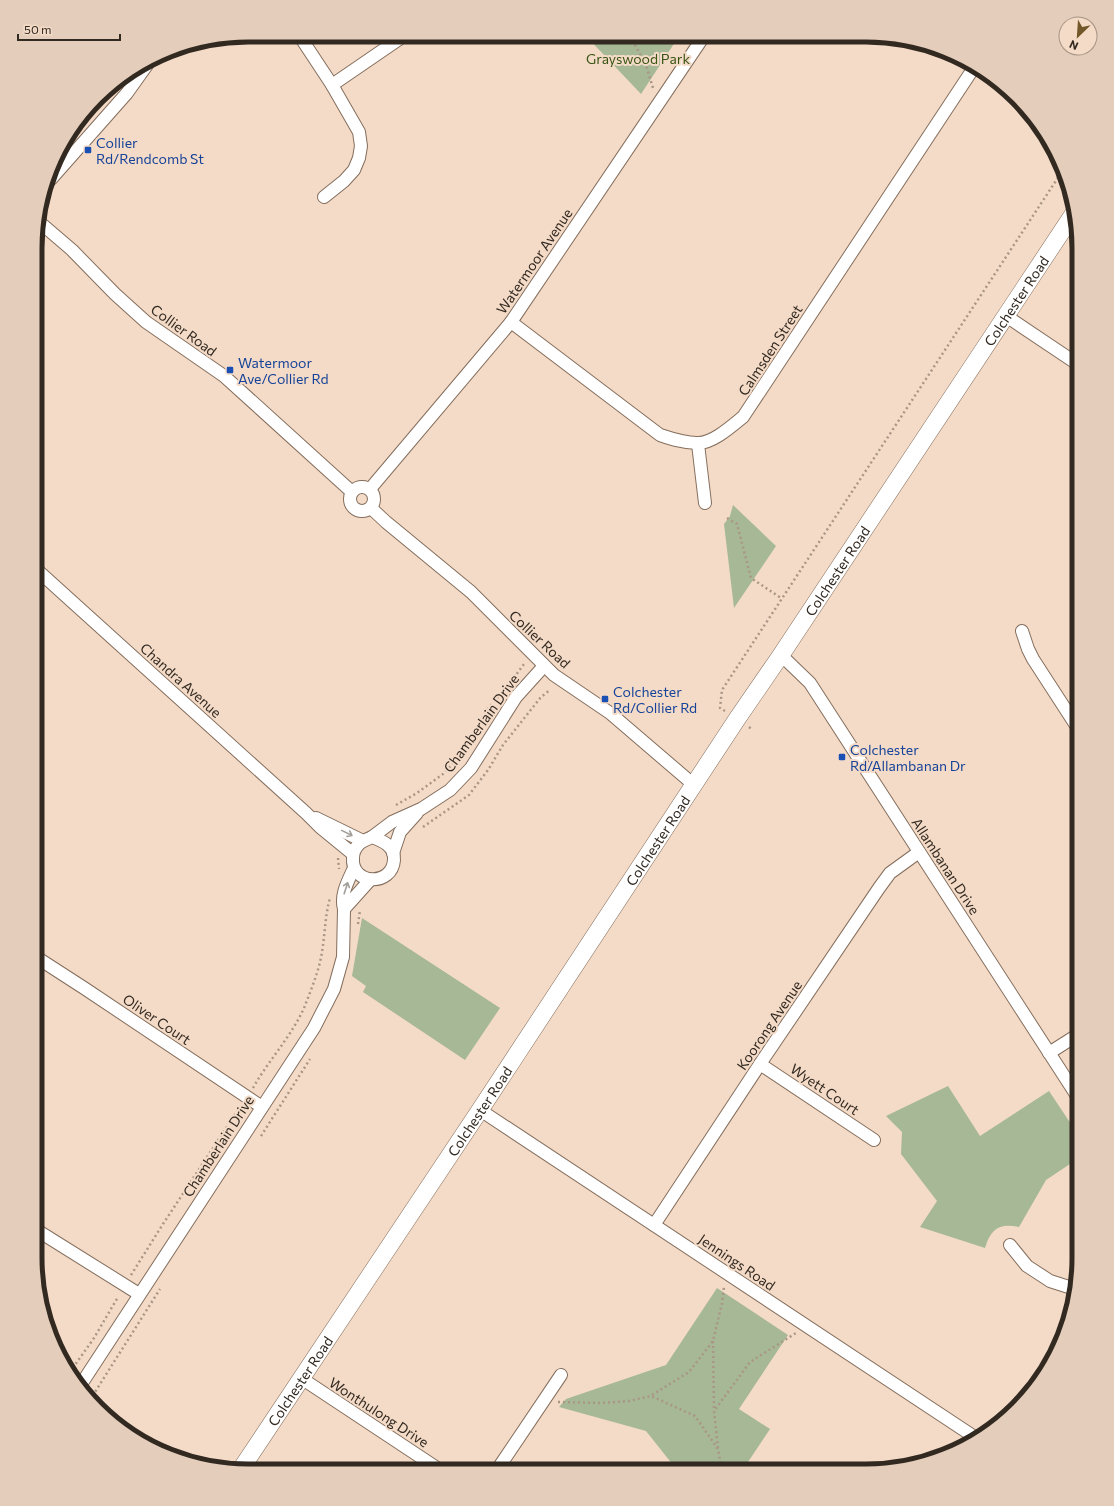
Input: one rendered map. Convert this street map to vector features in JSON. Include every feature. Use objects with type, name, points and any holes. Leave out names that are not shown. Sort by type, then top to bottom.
[{"type":"main road","name":"Colchester Road","points":[[244,1464],[1070,219]]},
{"type":"street","points":[[304,42],[332,85],[359,132],[361,146],[359,158],[354,170],[344,181],[324,197]]},
{"type":"street","points":[[332,85],[395,42]]},
{"type":"street","name":"Watermoor Avenue","points":[[370,489],[511,322],[700,42]]},
{"type":"street","points":[[57,173],[127,93],[142,72]]},
{"type":"street","name":"Calmsden Street","points":[[698,444],[723,434],[743,417],[971,72]]},
{"type":"street","name":"Collier Road","points":[[43,225],[72,250],[115,294],[146,322],[224,376],[352,492]]},
{"type":"street","points":[[1006,316],[1072,360]]},
{"type":"street","points":[[511,322],[660,435],[679,441],[698,444],[705,503]]},
{"type":"street","points":[[358,487],[370,489],[374,496],[374,500],[370,508],[360,511],[354,508],[350,498],[352,492],[358,487]]},
{"type":"street","name":"Collier Road","points":[[370,508],[471,592],[554,675],[610,713],[694,785]]},
{"type":"street","name":"Chandra Avenue","points":[[42,574],[320,827],[353,854]]},
{"type":"street","points":[[1022,631],[1033,659],[1072,719]]},
{"type":"street","name":"Allambanan Drive","points":[[781,655],[810,682],[1072,1088]]},
{"type":"street","name":"Chamberlain Drive","points":[[368,839],[392,822],[421,809],[450,790],[471,768],[516,697],[544,666]]},
{"type":"street","name":"Chamberlain Drive","points":[[393,852],[400,832],[421,809]]},
{"type":"street","name":"Chandra Avenue","points":[[306,813],[368,839]]},
{"type":"street","points":[[368,839],[385,842],[393,852],[393,867],[378,880],[364,878],[354,868],[353,854],[355,849],[368,839]]},
{"type":"street","name":"Koorong Avenue","points":[[654,1225],[760,1064],[879,888],[890,873],[919,852]]},
{"type":"street","name":"Chamberlain Drive","points":[[83,1381],[314,1028],[334,989],[343,957],[344,909],[342,902],[344,889],[354,868]]},
{"type":"street","points":[[344,909],[370,880]]},
{"type":"street","name":"Oliver Court","points":[[42,961],[262,1107]]},
{"type":"street","points":[[1049,1053],[1072,1038]]},
{"type":"street","name":"Wyett Court","points":[[760,1064],[874,1140]]},
{"type":"street","name":"Jennings Road","points":[[480,1110],[971,1435]]},
{"type":"street","points":[[42,1233],[139,1294]]},
{"type":"street","points":[[1010,1245],[1027,1266],[1050,1281],[1070,1287]]},
{"type":"street","points":[[501,1464],[562,1375]]},
{"type":"street","name":"Wonthulong Drive","points":[[301,1378],[431,1464]]},
{"type":"path","points":[[633,42],[646,65],[658,104]]},
{"type":"path","points":[[720,708],[722,690],[1059,176]]},
{"type":"path","points":[[727,518],[737,524],[751,578],[781,598]]},
{"type":"path","points":[[393,807],[417,793],[443,774],[460,756],[486,711],[524,664]]},
{"type":"path","points":[[333,838],[327,845],[336,851],[340,871]]},
{"type":"path","points":[[131,1275],[192,1179],[286,1040],[303,1009],[315,979],[322,954],[331,893]]},
{"type":"path","points":[[721,1464],[714,1411],[713,1340],[722,1303],[725,1272]]},
{"type":"path","points":[[74,1367],[94,1338],[118,1297]]},
{"type":"path","points":[[714,1411],[750,1362],[807,1326]]},
{"type":"path","points":[[544,1401],[608,1403],[628,1401],[651,1396],[689,1372],[713,1340]]},
{"type":"path","points":[[651,1396],[695,1416],[718,1449]]},
{"type":"green space","name":"Grayswood Park","points":[[592,42],[675,42],[641,94]]},
{"type":"green space","points":[[733,505],[776,546],[734,608],[724,524],[730,516]]},
{"type":"green space","points":[[362,918],[500,1008],[465,1060],[363,992],[366,986],[352,976]]},
{"type":"green space","points":[[948,1086],[980,1136],[1049,1091],[1072,1126],[1072,1163],[1046,1180],[1019,1227],[1007,1226],[997,1228],[987,1241],[985,1248],[920,1227],[937,1201],[901,1154],[902,1132],[886,1116]]},
{"type":"green space","points":[[717,1288],[788,1335],[739,1409],[770,1429],[747,1464],[672,1464],[646,1431],[559,1407],[566,1399],[666,1365]]},
{"type":"place","name":"Collier Rd/Rendcomb St","points":[[88,150]]},
{"type":"place","name":"Watermoor Ave/Collier Rd","points":[[230,370]]},
{"type":"place","name":"Colchester Rd/Collier Rd","points":[[605,699]]},
{"type":"place","name":"Colchester Rd/Allambanan Dr","points":[[842,757]]}]
